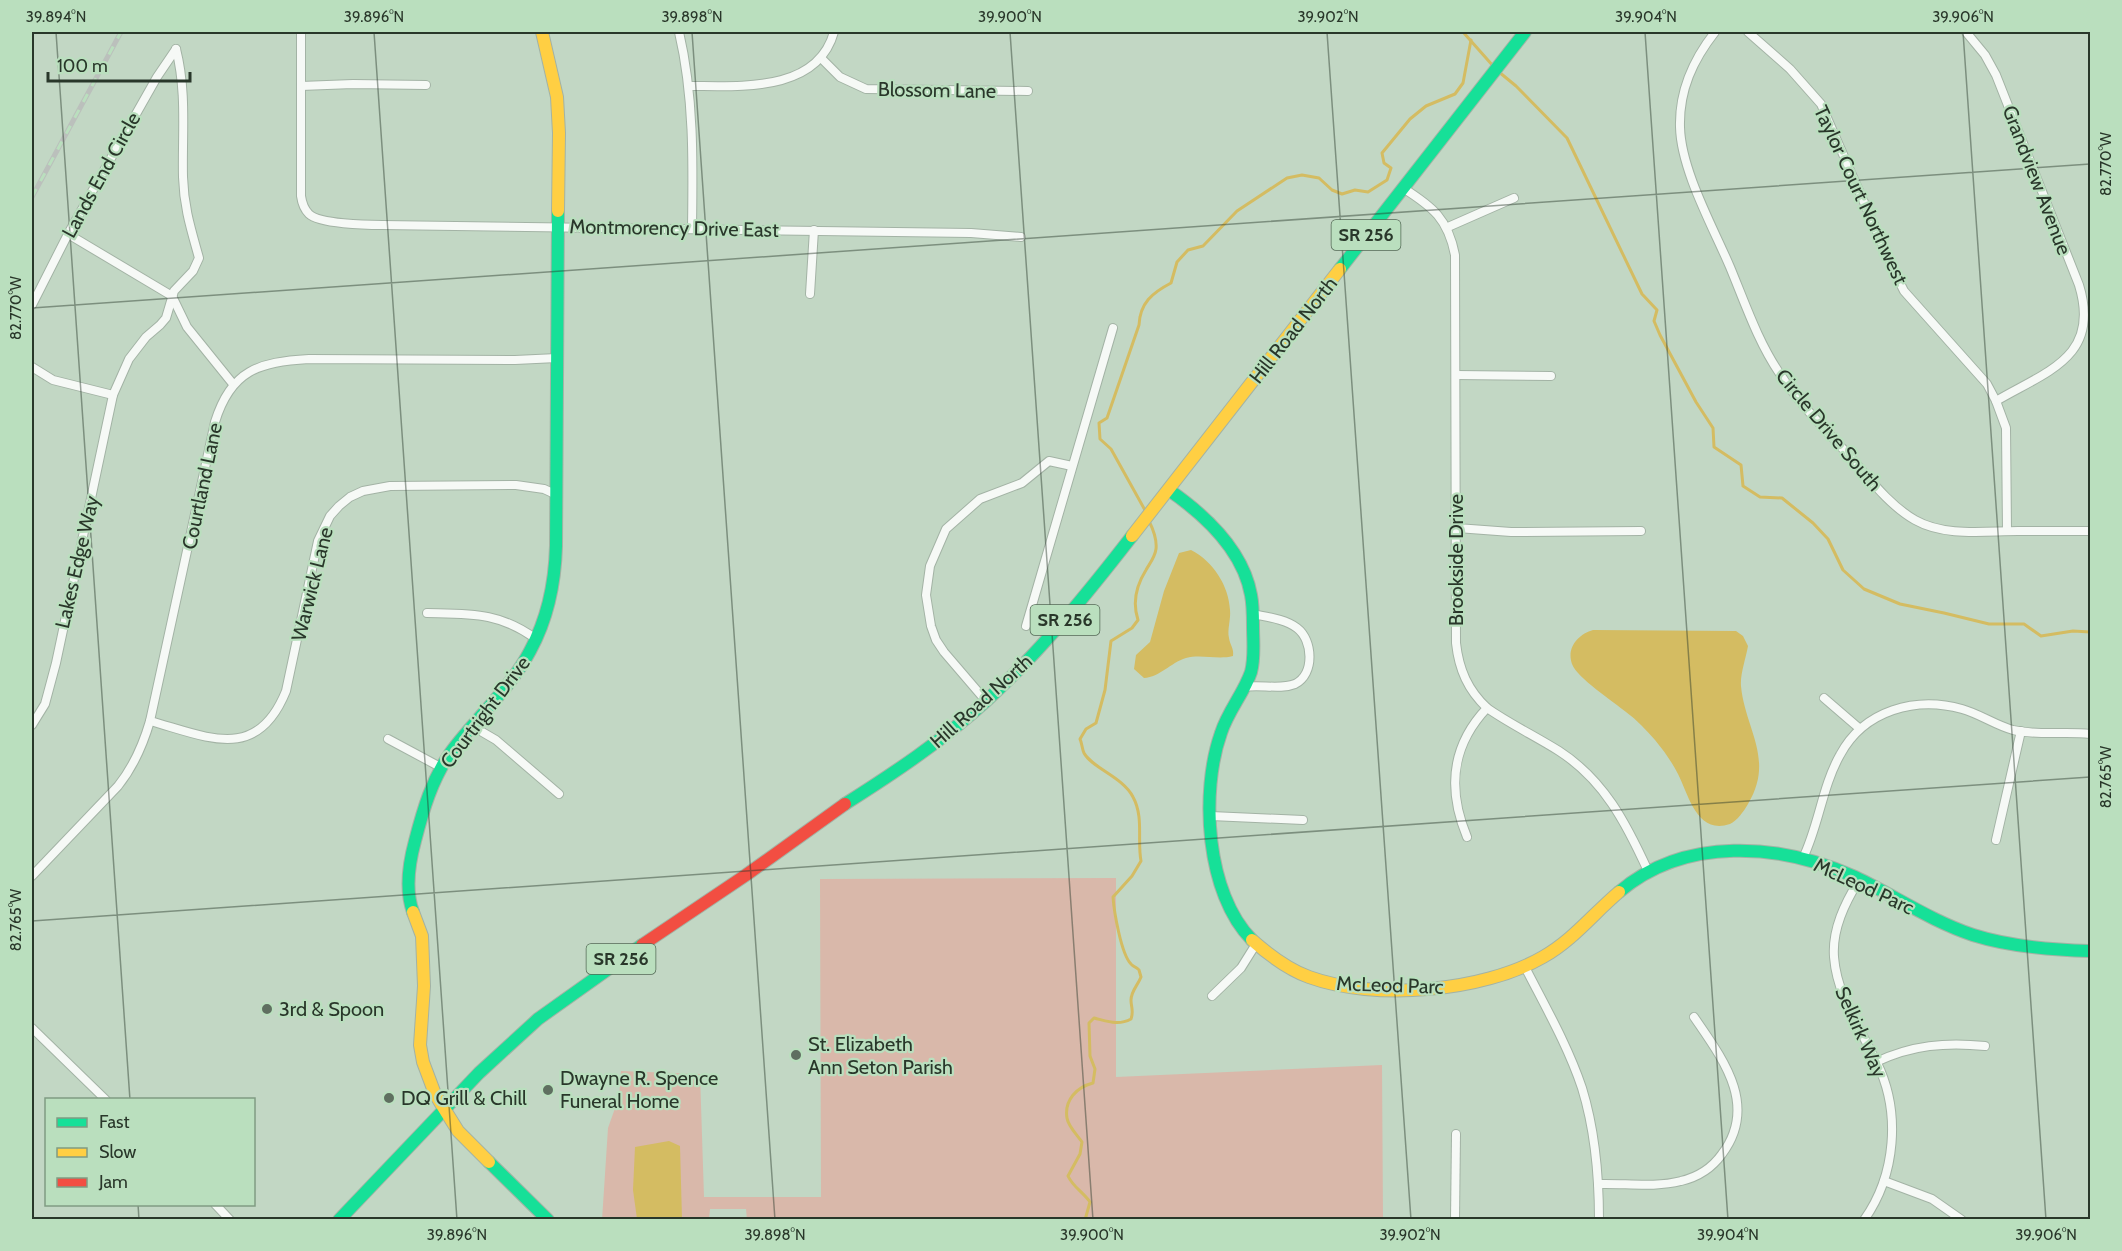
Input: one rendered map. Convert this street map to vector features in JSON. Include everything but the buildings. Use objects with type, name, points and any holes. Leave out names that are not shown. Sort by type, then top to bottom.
[{"type":"street","points":[[301,32],[301,86],[353,84],[426,86]]},
{"type":"street","name":"Courtright Drive","points":[[542,32],[557,97],[559,133],[555,574],[550,601],[536,639],[522,666],[451,753],[425,803],[411,857],[408,899],[422,936],[424,986],[420,1045],[429,1079],[444,1110],[458,1131],[548,1220]]},
{"type":"street","points":[[679,32],[689,86],[692,228]]},
{"type":"street","points":[[689,86],[755,84],[777,81],[807,70],[821,58],[834,32]]},
{"type":"street","name":"Hill Road North","points":[[339,1220],[506,1047],[560,1002],[746,875],[835,810],[898,770],[947,734],[986,701],[1060,626],[1169,490],[1525,32]]},
{"type":"street","name":"Circle Drive South","points":[[1715,32],[1696,58],[1685,84],[1681,104],[1682,148],[1693,181],[1760,337],[1773,363],[1797,397],[1902,512],[1927,526],[1940,529],[2091,531]]},
{"type":"street","name":"Taylor Court Northwest","points":[[1748,32],[1790,69],[1818,100],[1834,130],[1904,291],[1987,384],[1996,400],[2006,428],[2007,531]]},
{"type":"street","name":"Grandview Avenue","points":[[1966,32],[1996,75],[2079,285],[2085,312],[2080,339],[2064,360],[2041,377],[1996,400]]},
{"type":"street","name":"Lands End Circle","points":[[32,305],[68,234],[157,77],[176,49]]},
{"type":"street","name":"Lakes Edge Way","points":[[32,725],[45,704],[53,672],[113,395],[129,359],[165,318],[174,291],[193,271],[199,258],[187,218],[183,179],[183,91],[176,49]]},
{"type":"street","name":"Blossom Lane","points":[[821,58],[840,77],[866,88],[1028,91]]},
{"type":"street","name":"Montmorency Drive East","points":[[301,86],[301,196],[303,205],[314,218],[373,225],[814,230],[971,233],[1022,237]]},
{"type":"street","name":"Brookside Drive","points":[[1403,188],[1431,207],[1448,227],[1453,242],[1456,268],[1456,643],[1458,658],[1467,684],[1476,698],[1487,708],[1557,750],[1590,776],[1617,809],[1648,871]]},
{"type":"street","points":[[1448,227],[1514,198]]},
{"type":"street","points":[[810,294],[814,230]]},
{"type":"street","points":[[68,234],[172,296],[187,327],[233,384]]},
{"type":"street","points":[[1026,626],[1113,328]]},
{"type":"street","name":"Courtland Lane","points":[[32,876],[109,797],[127,775],[140,750],[150,721],[215,422],[225,396],[243,374],[256,367],[282,360],[557,358]]},
{"type":"street","points":[[32,367],[53,380],[113,395]]},
{"type":"street","points":[[1456,375],[1551,376]]},
{"type":"street","points":[[986,701],[936,640],[931,626],[926,595],[930,566],[946,529],[980,499],[1022,483],[1049,460],[1072,466]]},
{"type":"street","name":"Warwick Lane","points":[[150,721],[215,739],[228,740],[254,733],[267,723],[281,704],[286,691],[318,541],[330,516],[350,497],[363,491],[390,486],[516,485],[544,489],[557,495]]},
{"type":"street","name":"McLeod Parc","points":[[1169,490],[1200,513],[1228,547],[1247,580],[1251,592],[1253,661],[1244,687],[1228,713],[1218,739],[1212,774],[1211,816],[1214,866],[1222,893],[1234,919],[1256,944],[1286,967],[1311,980],[1368,988],[1438,989],[1494,980],[1525,967],[1569,941],[1630,881],[1681,858],[1723,850],[1765,851],[1803,858],[1859,880],[1930,917],[1987,939],[2042,949],[2091,951]]},
{"type":"street","points":[[1457,528],[1511,532],[1641,531]]},
{"type":"street","points":[[427,613],[490,616],[515,626],[536,639]]},
{"type":"street","points":[[1244,687],[1283,686],[1295,683],[1304,675],[1311,663],[1306,638],[1297,628],[1285,622],[1253,614]]},
{"type":"street","points":[[1824,698],[1860,729]]},
{"type":"street","points":[[1803,858],[1814,832],[1834,765],[1848,741],[1880,715],[1906,705],[1922,703],[1948,705],[2021,731],[2091,734]]},
{"type":"street","points":[[1467,837],[1456,804],[1456,766],[1470,728],[1487,708]]},
{"type":"street","points":[[472,726],[496,740],[559,794]]},
{"type":"street","points":[[1996,840],[2021,731]]},
{"type":"street","points":[[388,739],[442,768]]},
{"type":"street","points":[[1211,816],[1303,820]]},
{"type":"street","name":"Selkirk Way","points":[[1859,880],[1841,916],[1835,941],[1834,959],[1845,1000],[1876,1062],[1887,1094],[1892,1122],[1891,1150],[1884,1181],[1864,1220]]},
{"type":"street","points":[[1212,996],[1241,968],[1256,944]]},
{"type":"street","points":[[1525,967],[1556,1027],[1581,1086],[1592,1133],[1598,1184],[1599,1220]]},
{"type":"street","points":[[1598,1184],[1654,1185],[1681,1181],[1706,1171],[1732,1139],[1738,1113],[1735,1087],[1724,1062],[1694,1017]]},
{"type":"street","points":[[32,1028],[104,1098]]},
{"type":"street","points":[[1876,1062],[1902,1051],[1929,1045],[1985,1046]]},
{"type":"street","points":[[1455,1220],[1456,1134]]},
{"type":"street","points":[[1884,1181],[1932,1199],[1962,1220]]},
{"type":"street","points":[[217,1206],[230,1220]]},
{"type":"shaded area","points":[[1191,550],[1213,567],[1227,592],[1230,613],[1229,635],[1233,656],[1186,658],[1155,675],[1144,678],[1134,669],[1136,655],[1150,642],[1164,591],[1179,553]]},
{"type":"shaded area","points":[[1593,630],[1736,631],[1743,636],[1748,646],[1741,686],[1759,758],[1759,773],[1756,788],[1748,804],[1733,823],[1719,826],[1702,819],[1673,765],[1655,740],[1634,718],[1588,683],[1575,670],[1571,658],[1572,647],[1579,638]]},
{"type":"shaded area","points":[[1116,878],[1116,1077],[1382,1065],[1383,1219],[747,1220],[746,1209],[710,1209],[709,1219],[602,1220],[608,1128],[619,1097],[621,1071],[700,1074],[704,1197],[821,1197],[820,879]]},
{"type":"shaded area","points":[[669,1141],[680,1146],[682,1219],[637,1219],[633,1190],[635,1147]]},
{"type":"waterway","points":[[1463,32],[1494,67]]},
{"type":"waterway","points":[[1146,512],[1111,449],[1100,439],[1099,423],[1107,418],[1142,311],[1148,300],[1171,283],[1177,262],[1188,250],[1203,246],[1237,211],[1287,178],[1302,175],[1319,178],[1332,190],[1342,194],[1355,190],[1368,192],[1387,180],[1391,168],[1384,163],[1382,153],[1410,119],[1426,106],[1455,94],[1463,83],[1471,40]]},
{"type":"waterway","points":[[1499,72],[1567,138],[1642,294],[1657,310],[1654,321],[1696,402],[1713,428],[1714,447],[1741,465],[1743,486],[1760,497],[1782,498],[1813,523],[1828,539],[1843,570],[1864,589],[1900,604],[1989,624],[2024,624],[2041,636],[2073,631],[2090,632]]},
{"type":"waterway","points":[[1085,1220],[1090,1202],[1068,1176],[1080,1154],[1082,1142],[1069,1124],[1067,1111],[1073,1095],[1093,1083],[1095,1069],[1090,1056],[1089,1023],[1094,1018],[1122,1022],[1131,1019],[1132,1016],[1131,997],[1141,977],[1139,970],[1131,965],[1124,951],[1116,922],[1113,897],[1132,876],[1141,861],[1138,812],[1133,797],[1122,784],[1088,758],[1083,751],[1080,739],[1086,729],[1096,723],[1105,690],[1111,641],[1132,628],[1138,620],[1135,607],[1137,588],[1156,549],[1149,521]]},
{"type":"railway","points":[[32,197],[121,32]]},
{"type":"traffic: fast","points":[[1340,269],[1525,32]]},
{"type":"traffic: fast","points":[[413,912],[409,895],[411,858],[421,818],[433,784],[451,752],[522,665],[542,626],[549,600],[556,546],[558,211]]},
{"type":"traffic: fast","points":[[1169,490],[1209,522],[1231,549],[1247,579],[1251,595],[1253,611],[1251,672],[1221,733],[1214,757],[1209,812],[1216,870],[1225,897],[1237,920],[1252,940]]},
{"type":"traffic: fast","points":[[845,804],[917,756],[986,701],[1062,622],[1132,536]]},
{"type":"traffic: fast","points":[[1619,892],[1645,874],[1673,861],[1703,854],[1734,851],[1765,852],[1796,857],[1855,877],[1928,916],[1973,935],[2031,947],[2090,951]]},
{"type":"traffic: fast","points":[[339,1220],[479,1073],[538,1019],[642,945]]},
{"type":"traffic: fast","points":[[489,1162],[548,1220]]},
{"type":"traffic: slow","points":[[542,32],[557,97],[558,211]]},
{"type":"traffic: slow","points":[[1132,536],[1340,269]]},
{"type":"traffic: slow","points":[[1252,940],[1293,970],[1336,984],[1365,989],[1396,990],[1460,985],[1518,969],[1543,957],[1573,935],[1619,892]]},
{"type":"traffic: slow","points":[[413,912],[422,936],[424,986],[420,1045],[423,1062],[435,1094],[458,1131],[489,1162]]},
{"type":"traffic: jam","points":[[642,945],[746,875],[845,804]]},
{"type":"place","name":"3rd & Spoon","points":[[267,1009]]},
{"type":"place","name":"St. Elizabeth Ann Seton Parish","points":[[796,1055]]},
{"type":"place","name":"Dwayne R. Spence Funeral Home","points":[[548,1090]]},
{"type":"place","name":"DQ Grill & Chill","points":[[389,1098]]}]
